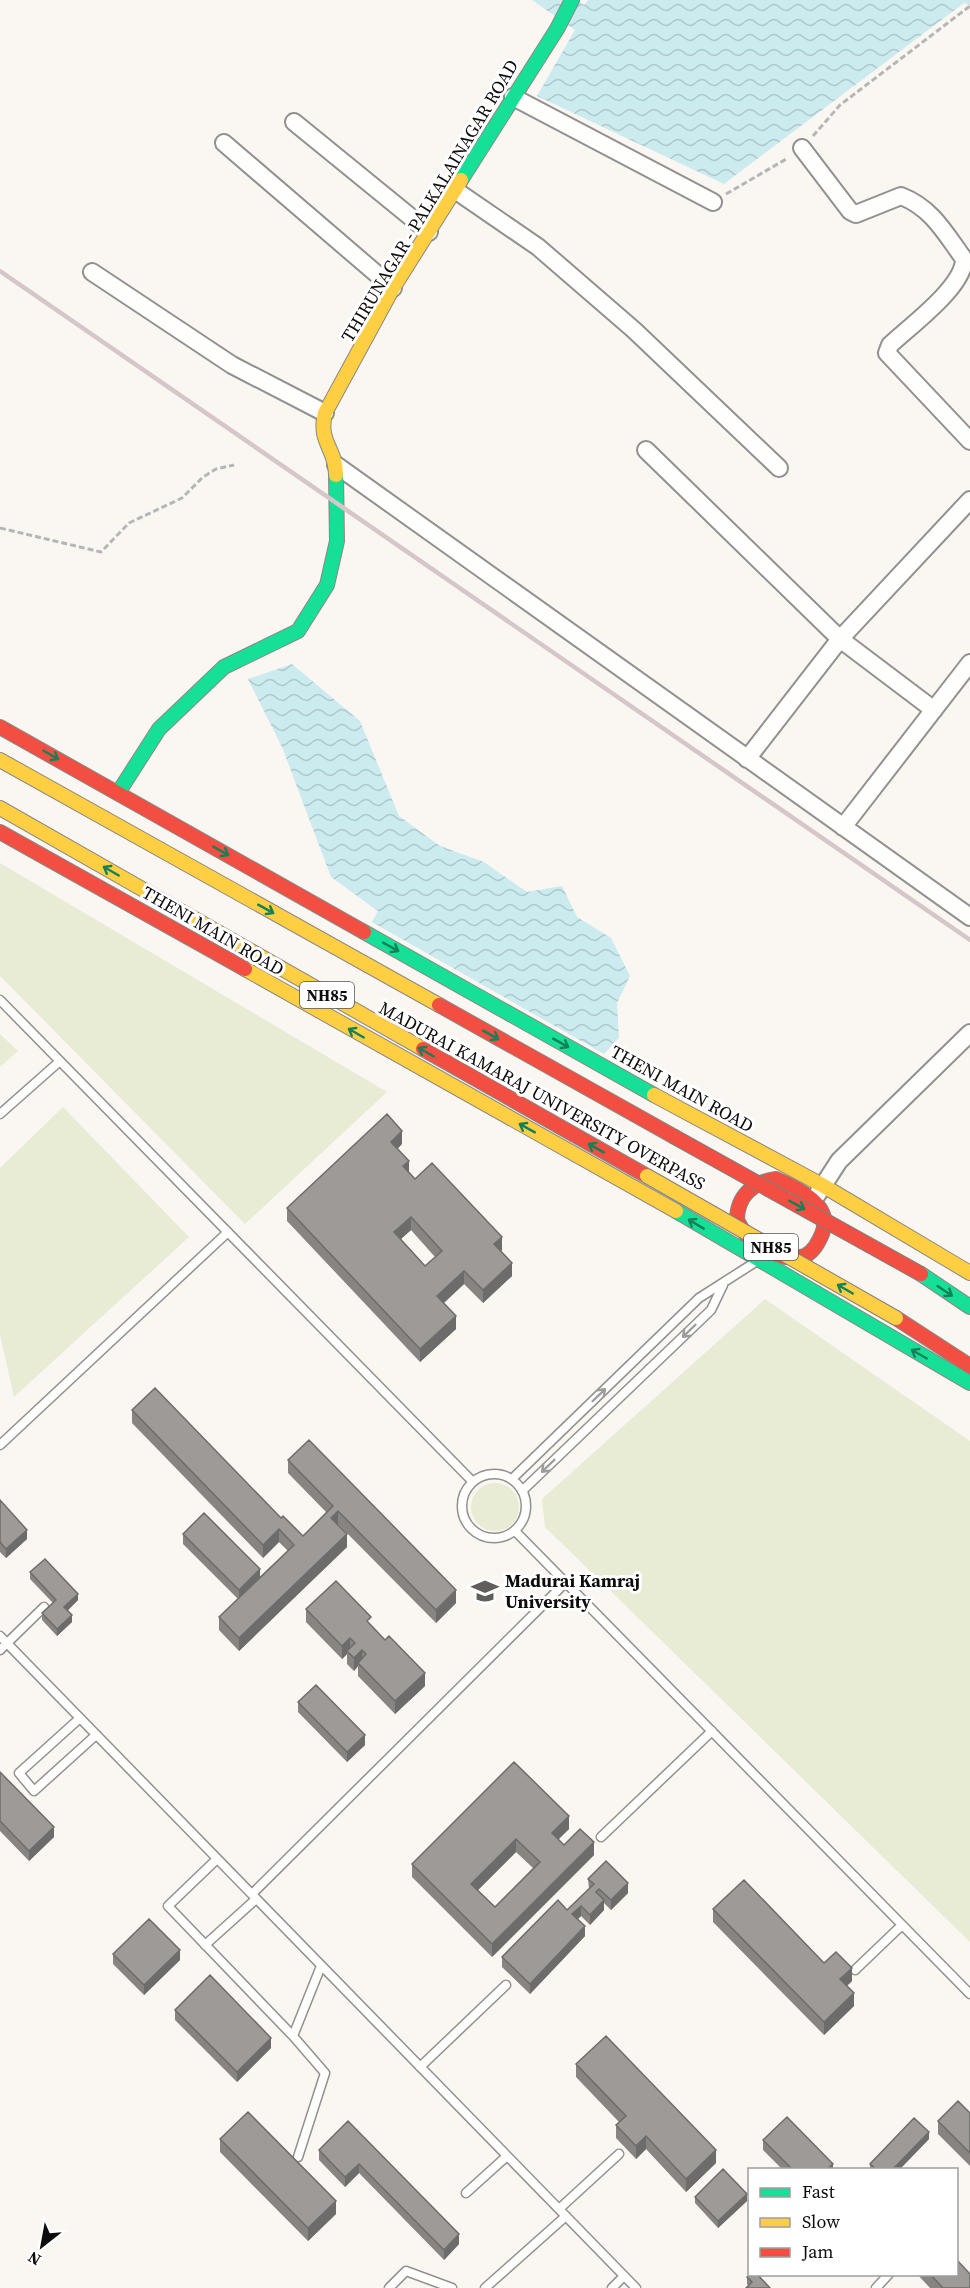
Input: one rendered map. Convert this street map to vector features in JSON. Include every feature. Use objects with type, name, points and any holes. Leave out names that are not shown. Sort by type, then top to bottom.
[{"type":"main road","name":"THIRUNAGAR - PALKALAINAGAR ROAD","points":[[325,413],[393,288],[557,29],[572,0]]},
{"type":"main road","points":[[118,793],[159,729],[224,667],[298,631],[327,585],[337,541],[336,465],[321,429],[325,413]]},
{"type":"main road","points":[[0,754],[6,730]]},
{"type":"main road","name":"THENI MAIN ROAD","points":[[6,730],[687,1114],[822,1185],[970,1273]]},
{"type":"main road","name":"MADURAI KAMARAJ UNIVERSITY OVERPASS","points":[[0,760],[921,1274],[970,1307]]},
{"type":"main road","name":"MADURAI KAMARAJ UNIVERSITY OVERPASS","points":[[4,810],[896,1318],[970,1366]]},
{"type":"main road","name":"THENI MAIN ROAD","points":[[0,832],[715,1235],[761,1254],[806,1288],[970,1383]]},
{"type":"main road","points":[[758,1151],[776,1179]]},
{"type":"main road","points":[[776,1179],[798,1188],[817,1203],[826,1221],[823,1235],[804,1257],[761,1254],[737,1220],[739,1205],[746,1192],[756,1182],[776,1179]]},
{"type":"main road","points":[[817,1203],[852,1202]]},
{"type":"main road","points":[[715,1235],[746,1235]]},
{"type":"main road","points":[[787,1257],[806,1288]]},
{"type":"street","points":[[513,97],[713,202]]},
{"type":"street","points":[[294,122],[429,232]]},
{"type":"street","points":[[224,143],[393,288]]},
{"type":"street","points":[[802,148],[850,211],[856,214],[901,196],[916,202],[927,209],[964,259],[964,268],[954,285],[890,345],[888,353],[970,441]]},
{"type":"street","points":[[455,190],[555,262],[634,330],[779,468]]},
{"type":"street","points":[[92,272],[232,365],[325,413]]},
{"type":"street","points":[[646,450],[840,639],[934,710]]},
{"type":"street","points":[[336,465],[970,917]]},
{"type":"street","points":[[747,759],[840,639],[970,500]]},
{"type":"street","points":[[843,827],[970,663]]},
{"type":"street","points":[[817,1203],[822,1185],[839,1161],[970,1033]]},
{"type":"lane","points":[[0,1000],[472,1481]]},
{"type":"lane","points":[[0,1114],[60,1061]]},
{"type":"lane","points":[[0,1445],[228,1232]]},
{"type":"lane","points":[[512,1479],[699,1298],[723,1285],[761,1254]]},
{"type":"lane","points":[[522,1491],[711,1310],[723,1285]]},
{"type":"lane","points":[[490,1474],[512,1479],[522,1491],[526,1513],[515,1531],[493,1539],[478,1535],[467,1525],[461,1503],[472,1481],[490,1474]]},
{"type":"lane","points":[[515,1531],[970,1994]]},
{"type":"lane","points":[[205,1945],[566,1582]]},
{"type":"lane","points":[[3,1647],[44,1607]]},
{"type":"lane","points":[[0,1636],[3,1647],[80,1718],[636,2288]]},
{"type":"lane","points":[[80,1718],[19,1773],[34,1791],[96,1736]]},
{"type":"lane","points":[[602,1838],[712,1731]]},
{"type":"lane","points":[[217,1859],[168,1905],[293,2036],[325,2073],[297,2157]]},
{"type":"lane","points":[[855,1970],[902,1925]]},
{"type":"lane","points":[[293,2036],[321,1966]]},
{"type":"lane","points":[[420,2067],[506,1985]]},
{"type":"lane","points":[[559,2209],[619,2154]]},
{"type":"lane","points":[[466,2193],[507,2156]]},
{"type":"lane","points":[[485,2288],[566,2216]]},
{"type":"lane","points":[[389,2288],[406,2271],[452,2288]]},
{"type":"lane","points":[[612,2288],[624,2276]]},
{"type":"lane","points":[[876,2288],[887,2276]]},
{"type":"path","points":[[713,202],[802,148],[840,105],[970,6]]},
{"type":"path","points":[[0,528],[101,552],[129,523],[182,498],[203,477],[216,469],[234,465]]},
{"type":"green space","points":[[0,863],[387,1092],[245,1224],[0,976]]},
{"type":"green space","points":[[0,1034],[18,1051],[0,1067]]},
{"type":"green space","points":[[63,1107],[189,1237],[14,1397],[0,1335],[0,1168]]},
{"type":"green space","points":[[765,1299],[970,1441],[970,1942],[545,1527],[542,1499]]},
{"type":"green space","points":[[495,1483],[512,1490],[519,1507],[512,1524],[495,1531],[478,1524],[471,1507],[478,1490]]},
{"type":"water","points":[[532,0],[578,0],[584,5],[588,0],[970,0],[970,5],[964,3],[724,184],[537,96],[575,30]]},
{"type":"water","points":[[292,664],[360,721],[399,816],[440,846],[484,862],[527,892],[562,886],[577,917],[611,938],[630,976],[617,1003],[619,1038],[604,1054],[372,922],[378,911],[331,877],[282,747],[248,679]]},
{"type":"building","points":[[387,1114],[402,1131],[391,1142],[409,1161],[403,1166],[415,1179],[432,1163],[502,1237],[494,1244],[512,1263],[483,1290],[464,1271],[437,1296],[456,1316],[420,1349],[287,1208]],"holes":[[[411,1217],[442,1251],[425,1266],[394,1232]]]},
{"type":"building","points":[[155,1388],[281,1518],[283,1516],[303,1536],[333,1506],[288,1460],[309,1440],[456,1590],[436,1610],[338,1511],[331,1518],[347,1534],[239,1638],[219,1617],[294,1545],[279,1529],[263,1545],[132,1410]]},
{"type":"building","points":[[0,1500],[27,1530],[6,1549],[0,1542]]},
{"type":"building","points":[[204,1513],[260,1569],[239,1590],[183,1534]]},
{"type":"building","points":[[45,1559],[78,1594],[64,1607],[72,1615],[57,1629],[42,1613],[56,1600],[30,1572]]},
{"type":"building","points":[[336,1581],[371,1617],[367,1621],[385,1640],[389,1636],[425,1673],[395,1701],[358,1663],[366,1654],[362,1650],[354,1658],[347,1651],[355,1643],[350,1638],[342,1646],[306,1609]]},
{"type":"building","points":[[316,1685],[365,1735],[347,1752],[298,1702]]},
{"type":"building","points":[[514,1762],[569,1816],[552,1833],[564,1845],[580,1829],[594,1842],[492,1944],[412,1864]],"holes":[[[516,1839],[540,1862],[495,1907],[471,1884]]]},
{"type":"building","points":[[0,1772],[54,1827],[29,1851],[0,1821]]},
{"type":"building","points":[[606,1861],[628,1883],[611,1900],[599,1889],[596,1892],[604,1900],[590,1915],[581,1906],[572,1914],[585,1926],[530,1984],[502,1957],[558,1900],[567,1910],[594,1884],[588,1879]]},
{"type":"building","points":[[744,1880],[824,1963],[836,1952],[852,1968],[840,1979],[854,1993],[824,2022],[713,1909]]},
{"type":"building","points":[[149,1919],[180,1950],[144,1985],[113,1954]]},
{"type":"building","points":[[210,1975],[271,2038],[237,2072],[175,2010]]},
{"type":"building","points":[[606,2036],[716,2150],[686,2179],[646,2136],[636,2146],[616,2125],[626,2116],[576,2064]]},
{"type":"building","points":[[958,2101],[970,2113],[970,2153],[938,2121]]},
{"type":"building","points":[[248,2112],[336,2201],[308,2228],[220,2139]]},
{"type":"building","points":[[787,2117],[833,2164],[828,2168],[791,2168],[763,2140]]},
{"type":"building","points":[[914,2118],[929,2132],[894,2168],[875,2168],[870,2164]]},
{"type":"building","points":[[348,2121],[459,2234],[444,2250],[359,2164],[345,2177],[319,2150]]},
{"type":"building","points":[[723,2169],[747,2194],[718,2221],[695,2197]]},
{"type":"building","points":[[958,2261],[970,2274],[970,2288],[943,2288],[932,2276],[958,2276]]},
{"type":"building","points":[[759,2276],[770,2288],[746,2288],[752,2282],[747,2277]]},
{"type":"railway","points":[[0,271],[970,940]]},
{"type":"traffic: fast","points":[[461,180],[557,29],[572,0]]},
{"type":"traffic: fast","points":[[118,793],[159,729],[224,667],[298,631],[327,585],[337,541],[336,475]]},
{"type":"traffic: fast","points":[[364,932],[654,1095]]},
{"type":"traffic: fast","points":[[676,1211],[970,1383]]},
{"type":"traffic: fast","points":[[921,1274],[970,1307]]},
{"type":"traffic: slow","points":[[336,475],[333,458],[325,439],[323,423],[325,413],[393,288],[461,180]]},
{"type":"traffic: slow","points":[[0,760],[439,1005]]},
{"type":"traffic: slow","points":[[0,808],[423,1049]]},
{"type":"traffic: slow","points":[[245,969],[676,1211]]},
{"type":"traffic: slow","points":[[654,1095],[822,1185],[970,1273]]},
{"type":"traffic: slow","points":[[647,1176],[896,1318]]},
{"type":"traffic: jam","points":[[0,727],[364,932]]},
{"type":"traffic: jam","points":[[0,832],[245,969]]},
{"type":"traffic: jam","points":[[439,1005],[673,1136]]},
{"type":"traffic: jam","points":[[423,1049],[647,1176]]},
{"type":"traffic: jam","points":[[673,1136],[921,1274]]},
{"type":"traffic: jam","points":[[776,1179],[803,1193],[818,1206],[823,1214],[822,1234],[817,1244],[805,1256],[785,1257],[765,1250],[748,1237],[737,1220],[743,1197],[760,1183],[776,1179]]},
{"type":"traffic: jam","points":[[896,1318],[970,1366]]},
{"type":"place","name":"Madurai Kamraj University","points":[[485,1591]]}]
